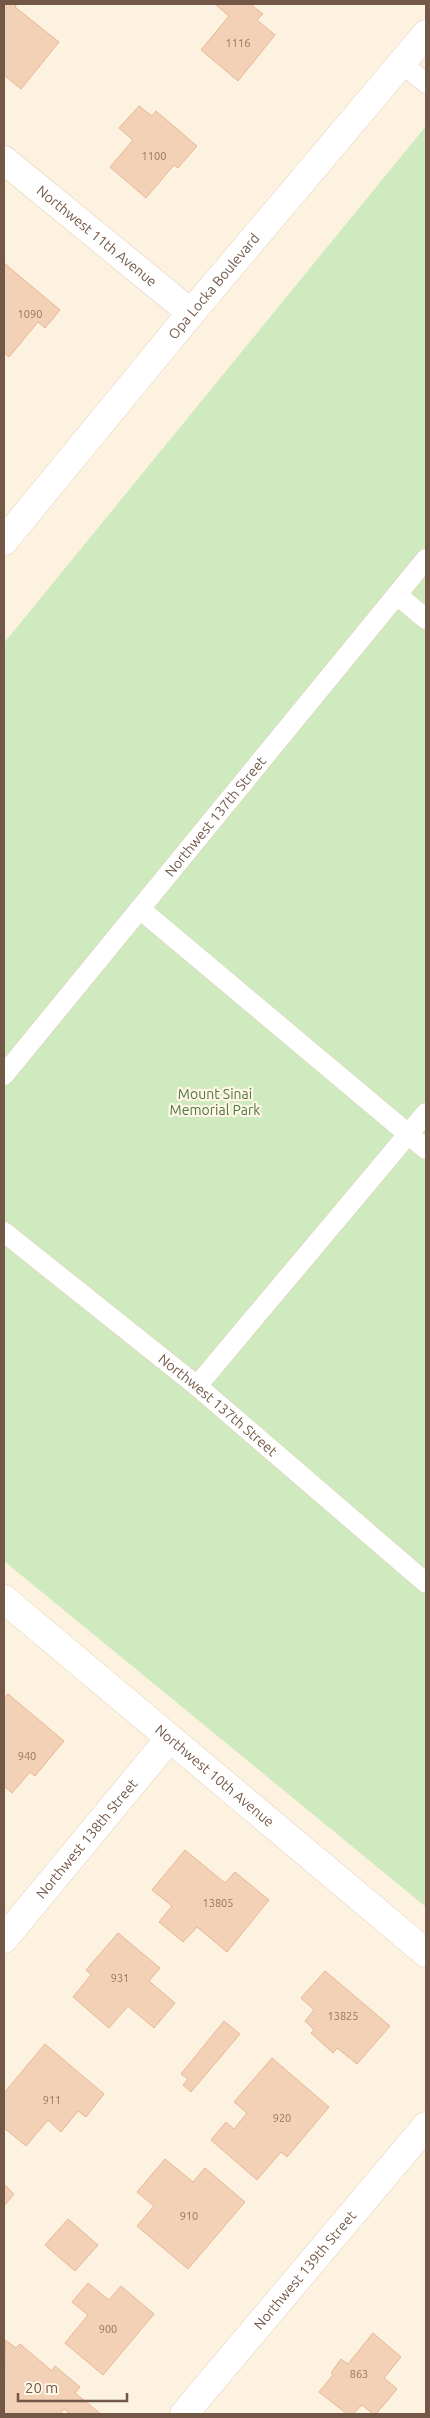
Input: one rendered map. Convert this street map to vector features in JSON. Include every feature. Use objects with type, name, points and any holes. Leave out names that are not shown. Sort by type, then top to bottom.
[{"type":"street","name":"Opa Locka Boulevard","points":[[4,541],[191,313],[426,34]]},
{"type":"street","name":"Northwest 11th Avenue","points":[[4,160],[191,313]]},
{"type":"street","name":"Northwest 10th Avenue","points":[[4,1599],[426,1953]]},
{"type":"street","name":"Northwest 138th Street","points":[[4,1939],[169,1739]]},
{"type":"street","name":"Northwest 139th Street","points":[[184,2414],[426,2126]]},
{"type":"lane","points":[[402,64],[426,83]]},
{"type":"lane","name":"Northwest 137th Street","points":[[4,1075],[426,559]]},
{"type":"lane","points":[[397,595],[426,619]]},
{"type":"lane","points":[[140,908],[426,1149]]},
{"type":"lane","points":[[197,1386],[426,1114]]},
{"type":"lane","name":"Northwest 137th Street","points":[[4,1232],[197,1386],[426,1583]]},
{"type":"green space","name":"Mount Sinai Memorial Park","points":[[426,126],[426,1907],[4,1561],[4,643]]},
{"type":"building","points":[[4,4],[17,4],[15,7],[59,42],[21,89],[4,75]]},
{"type":"building","points":[[215,4],[250,4],[263,14],[257,20],[275,35],[238,81],[201,50],[229,16]]},
{"type":"building","points":[[139,106],[152,116],[156,111],[197,146],[178,168],[174,165],[146,198],[110,167],[133,140],[119,128]]},
{"type":"building","points":[[4,263],[60,310],[45,328],[38,322],[9,357],[4,353]]},
{"type":"building","points":[[8,1694],[64,1741],[35,1776],[30,1772],[12,1793],[4,1786],[4,1698]]},
{"type":"building","points":[[185,1850],[225,1883],[235,1872],[269,1900],[227,1952],[197,1927],[183,1942],[159,1922],[172,1906],[152,1890]]},
{"type":"building","points":[[118,1933],[160,1968],[149,1981],[175,2003],[154,2028],[128,2006],[109,2028],[73,1997],[91,1975],[86,1970]]},
{"type":"building","points":[[325,1971],[390,2026],[357,2064],[337,2048],[333,2053],[311,2033],[314,2030],[305,2021],[314,2010],[301,1998]]},
{"type":"building","points":[[224,2021],[240,2034],[191,2092],[183,2085],[188,2079],[181,2074]]},
{"type":"building","points":[[45,2044],[104,2094],[86,2117],[78,2111],[61,2132],[48,2120],[26,2146],[4,2128],[4,2093]]},
{"type":"building","points":[[272,2058],[329,2107],[287,2157],[281,2152],[257,2180],[211,2140],[226,2122],[234,2129],[247,2113],[234,2102]]},
{"type":"building","points":[[165,2159],[193,2182],[205,2168],[245,2202],[188,2269],[137,2226],[154,2206],[137,2192]]},
{"type":"building","points":[[4,2184],[14,2194],[4,2206]]},
{"type":"building","points":[[68,2219],[98,2245],[75,2271],[45,2245]]},
{"type":"building","points":[[88,2283],[109,2300],[121,2286],[154,2314],[103,2375],[65,2343],[88,2315],[72,2302]]},
{"type":"building","points":[[373,2333],[401,2357],[384,2378],[397,2389],[376,2414],[373,2414],[362,2405],[353,2414],[347,2414],[319,2392],[333,2375],[331,2373],[341,2359],[348,2364]]},
{"type":"building","points":[[5,2340],[16,2348],[20,2344],[52,2371],[55,2366],[80,2387],[75,2393],[101,2414],[70,2414],[64,2409],[60,2414],[4,2414]]}]
